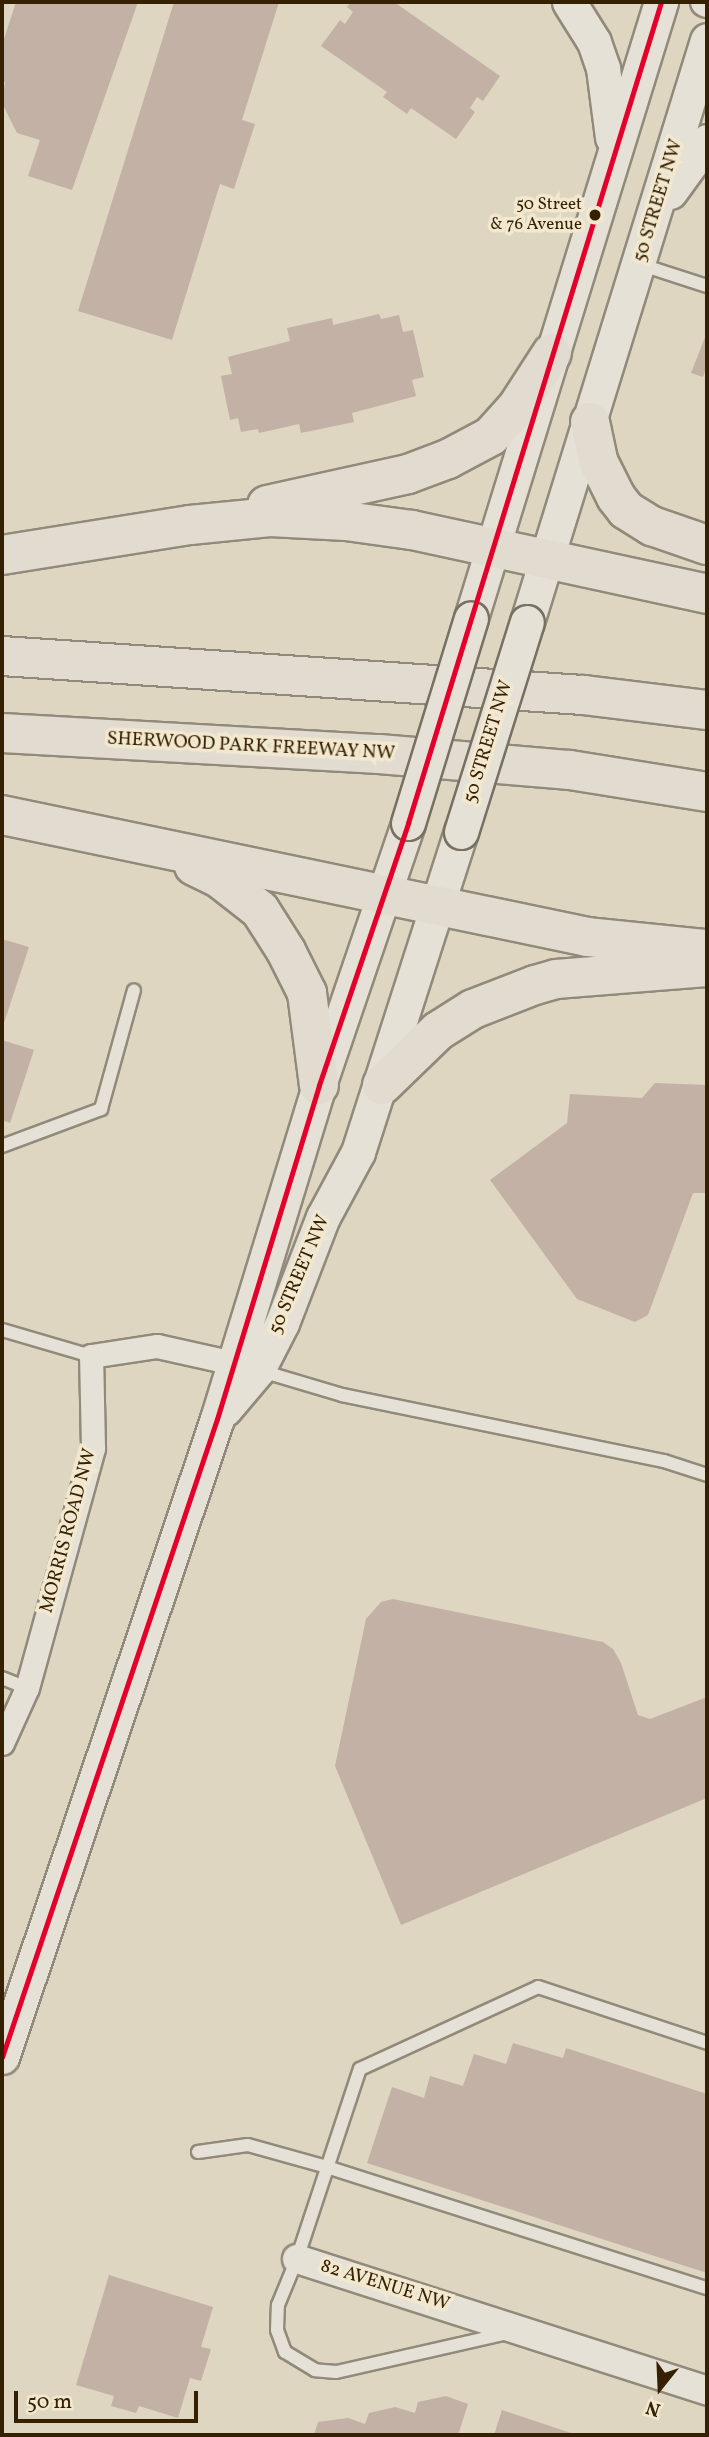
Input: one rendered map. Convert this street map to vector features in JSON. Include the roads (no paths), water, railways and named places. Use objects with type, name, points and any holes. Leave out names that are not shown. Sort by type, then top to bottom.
[{"type":"highway","points":[[190,525],[408,474],[447,459],[491,436],[517,407],[552,353]]},
{"type":"highway","points":[[590,422],[598,461],[616,497],[626,510],[652,526],[707,544]]},
{"type":"highway","points":[[2,555],[190,525],[270,517],[346,521],[412,530],[707,594]]},
{"type":"highway","points":[[2,656],[570,694],[707,710]]},
{"type":"highway","name":"SHERWOOD PARK FREEWAY NW","points":[[2,733],[379,754],[556,769],[707,792]]},
{"type":"highway","points":[[2,815],[588,937],[707,949]]},
{"type":"highway","points":[[155,846],[219,878],[261,910],[307,993],[319,1085]]},
{"type":"highway","points":[[382,1085],[438,1031],[473,1009],[523,990],[556,979],[707,967]]},
{"type":"main road","points":[[569,2],[594,42],[603,68],[610,105],[613,155]]},
{"type":"main road","name":"50 STREET NW","points":[[246,1366],[319,1085],[408,823],[661,2]]},
{"type":"main road","name":"50 STREET NW","points":[[2,2057],[217,1419],[246,1366],[282,1323],[323,1217],[358,1152],[382,1085],[707,40]]},
{"type":"main road","points":[[656,211],[707,141]]},
{"type":"street","points":[[91,1356],[157,1346],[246,1366]]},
{"type":"street","name":"MORRIS ROAD NW","points":[[2,1743],[27,1688],[93,1448],[91,1356]]},
{"type":"street","name":"82 AVENUE NW","points":[[297,2259],[707,2391]]},
{"type":"lane","points":[[639,264],[707,286]]},
{"type":"lane","points":[[2,1146],[101,1109],[134,990]]},
{"type":"lane","points":[[2,1330],[91,1356]]},
{"type":"lane","points":[[246,1366],[355,1398],[664,1461],[707,1475]]},
{"type":"lane","points":[[2,1678],[27,1688]]},
{"type":"lane","points":[[297,2259],[360,2069],[538,1987],[707,2043]]},
{"type":"lane","points":[[198,2152],[248,2145],[327,2167],[707,2288]]},
{"type":"lane","name":"82 AVENUE NW","points":[[297,2259],[278,2305],[277,2330],[285,2352],[315,2371],[336,2372],[522,2330]]},
{"type":"place","name":"50 Street & 76 Avenue","points":[[595,215]]}]
